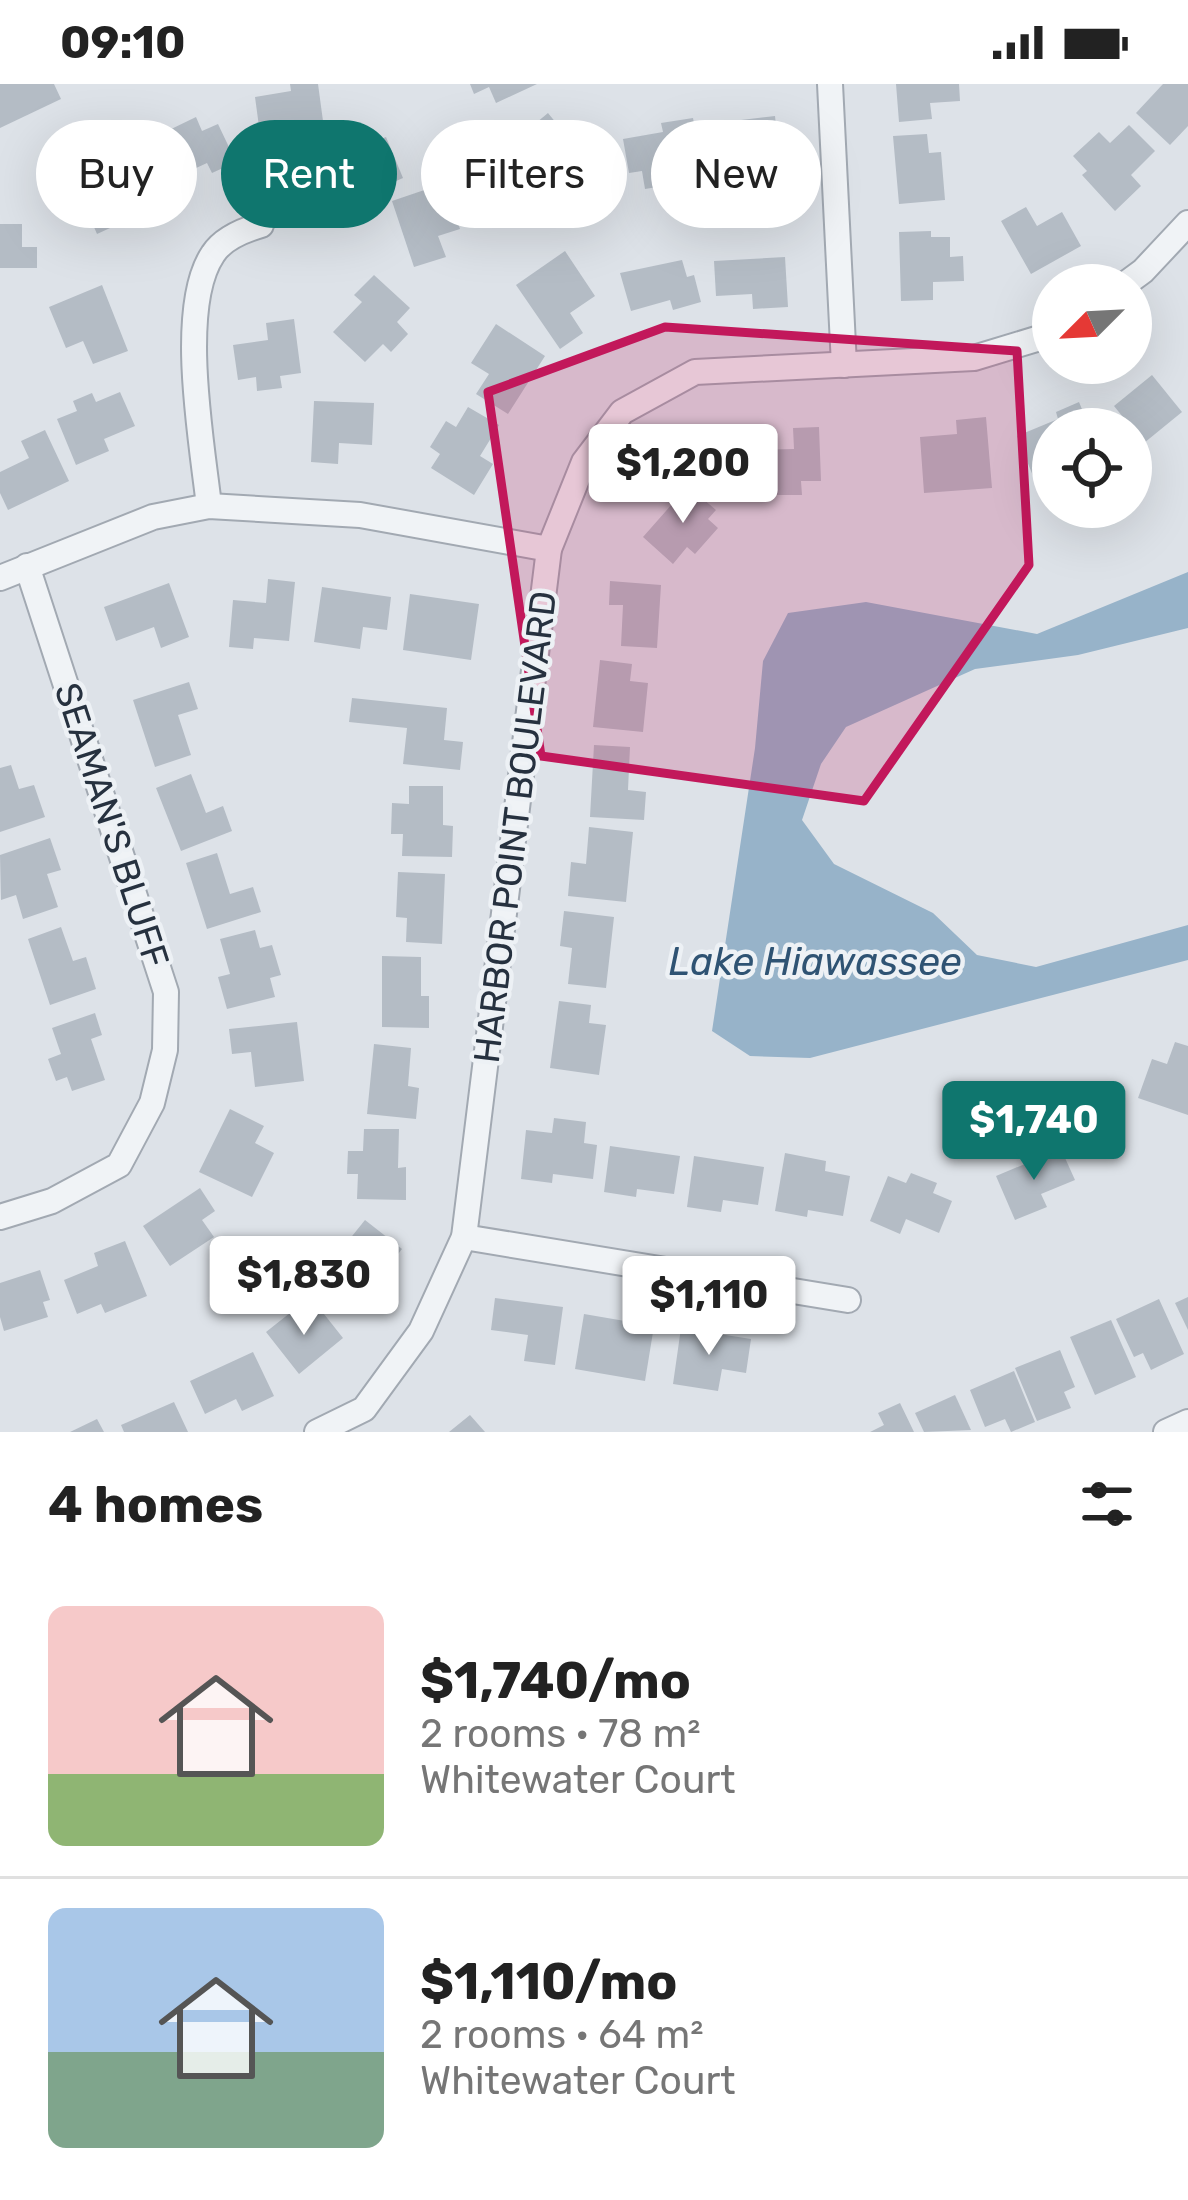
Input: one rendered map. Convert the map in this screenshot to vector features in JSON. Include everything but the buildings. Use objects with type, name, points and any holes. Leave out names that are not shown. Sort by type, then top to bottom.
[{"type":"street","points":[[830,84],[844,365]]},
{"type":"street","points":[[1150,264],[1188,223]]},
{"type":"street","points":[[209,506],[192,350],[197,301],[213,254],[250,228]]},
{"type":"street","name":"HARBOR POINT BOULEVARD","points":[[317,1432],[364,1408],[421,1330],[464,1237],[549,549],[584,462],[622,412],[695,372],[974,358],[1032,340]]},
{"type":"street","points":[[0,578],[153,517],[209,506],[360,515],[549,549]]},
{"type":"street","name":"SEAMAN'S BLUFF","points":[[0,1217],[52,1201],[118,1165],[152,1103],[165,1050],[166,992],[27,566]]},
{"type":"street","points":[[464,1237],[848,1300]]},
{"type":"street","points":[[1166,1432],[1188,1422]]},
{"type":"highlighted area","points":[[665,327],[1017,351],[1029,565],[864,801],[541,756],[488,392]]},
{"type":"water","name":"Lake Hiawassee","points":[[1188,572],[1188,628],[1078,655],[975,669],[846,727],[821,764],[802,820],[834,864],[933,913],[977,955],[1036,967],[1188,925],[1188,960],[810,1058],[750,1056],[712,1031],[755,748],[763,661],[788,613],[866,602],[1037,634]]}]
